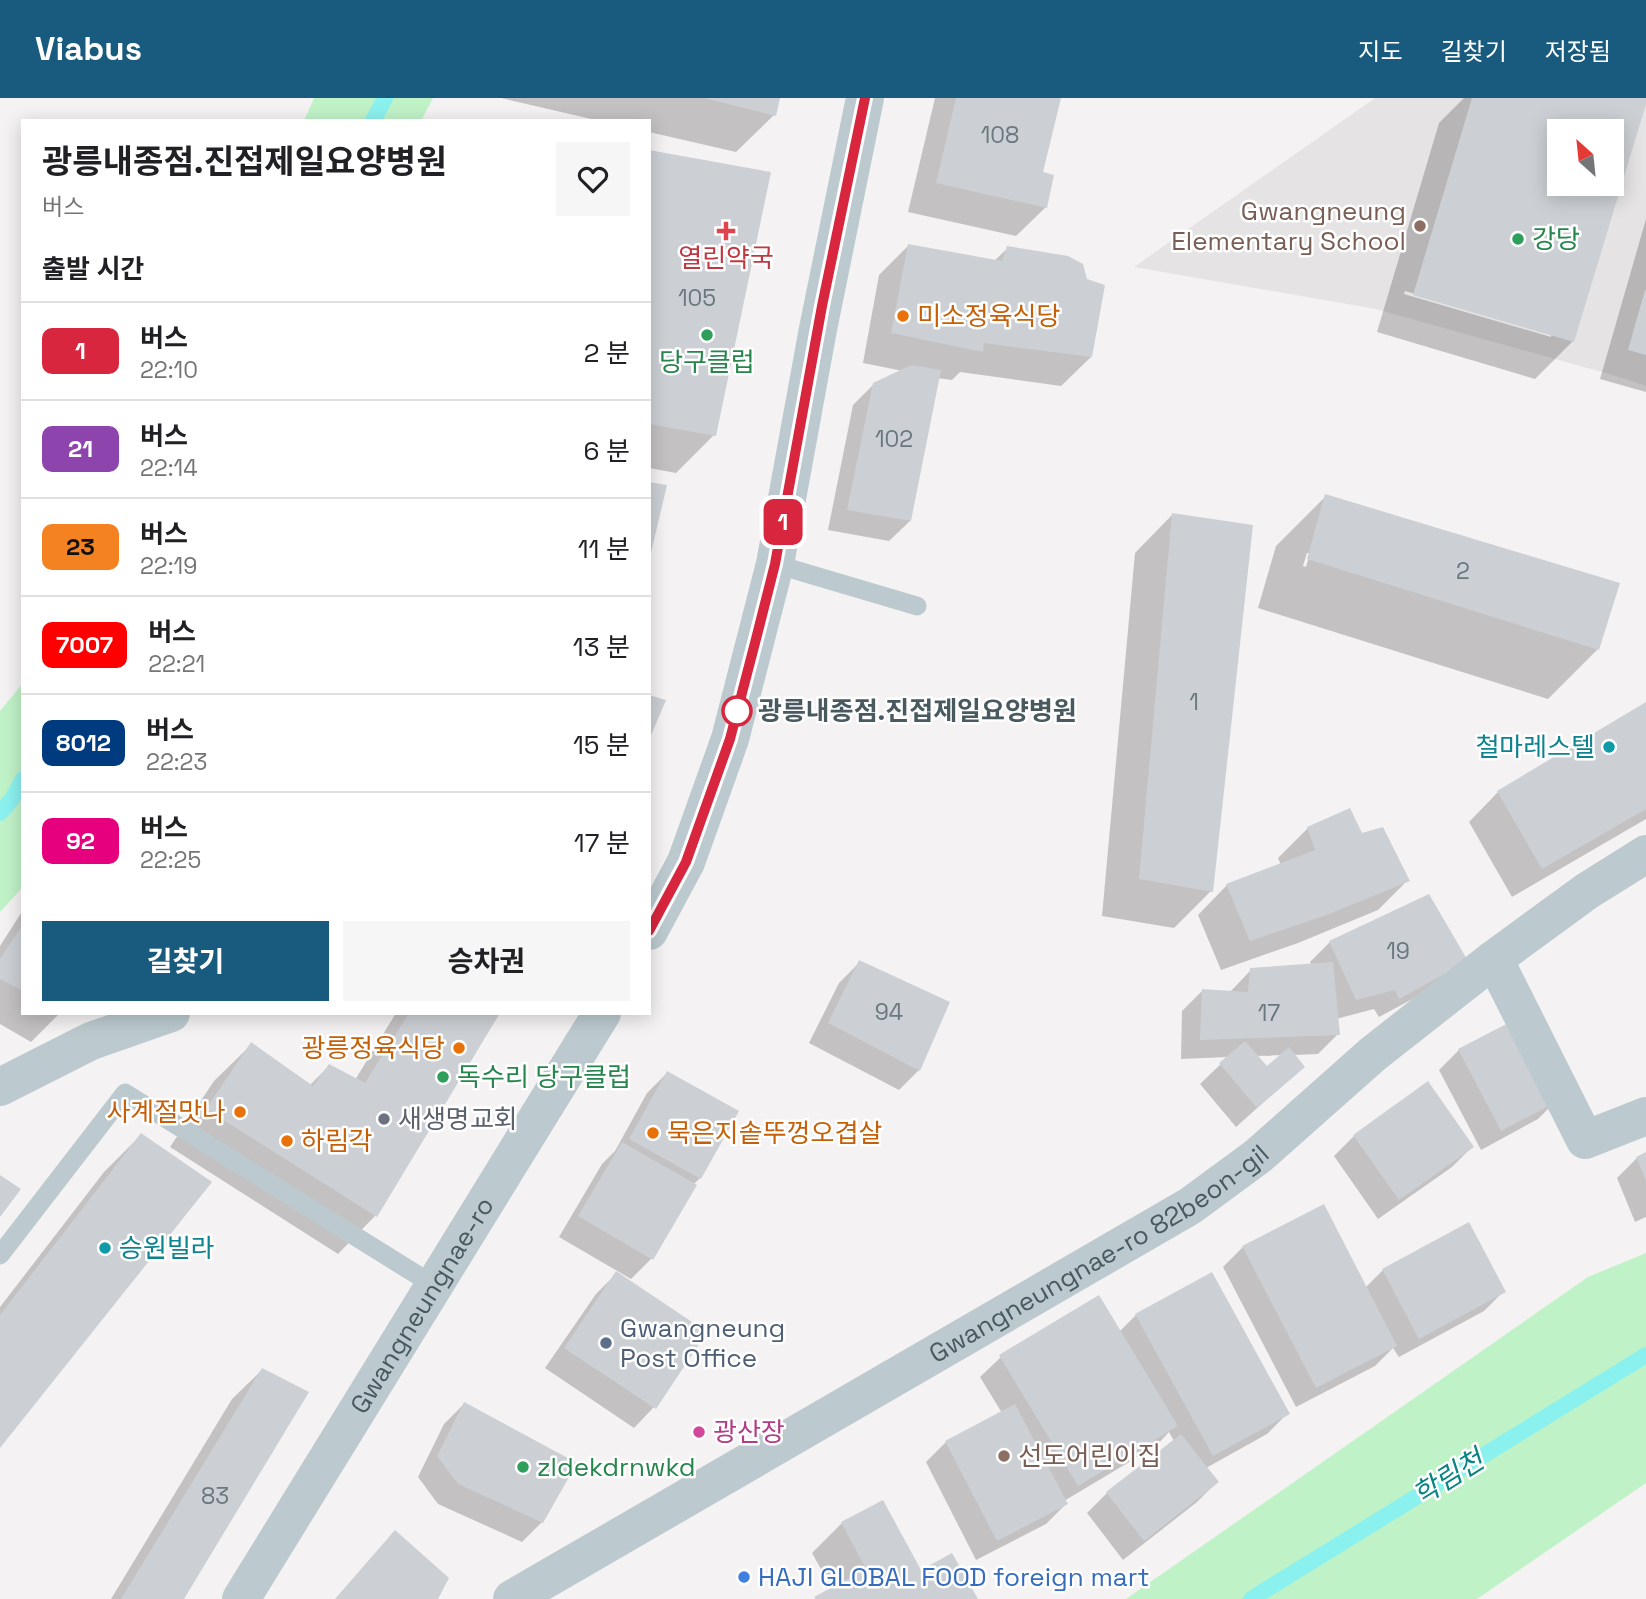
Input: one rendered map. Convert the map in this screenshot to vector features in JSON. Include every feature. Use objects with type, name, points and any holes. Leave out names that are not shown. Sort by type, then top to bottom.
[{"type":"street","points":[[651,928],[686,862],[730,739],[775,564],[818,329],[865,98]]},
{"type":"street","name":"Gwangneungnae-ro 82beon-gil","points":[[512,1599],[1190,1206],[1258,1156],[1373,1054],[1494,959],[1587,891],[1646,854]]},
{"type":"street","points":[[1494,959],[1585,1140],[1646,1116]]},
{"type":"street","points":[[0,1087],[91,1041],[165,1015]]},
{"type":"street","name":"Gwangneungnae-ro","points":[[242,1599],[601,1015]]},
{"type":"lane","points":[[775,564],[916,606]]},
{"type":"lane","points":[[0,1255],[125,1093],[435,1286]]},
{"type":"shaded area","name":"Gwangneung Elementary School","points":[[1375,98],[1646,98],[1646,386],[1376,309],[1134,267]]},
{"type":"green space","points":[[314,98],[433,98],[422,119],[305,119]]},
{"type":"green space","points":[[21,685],[21,889],[0,912],[0,711]]},
{"type":"green space","points":[[1646,1253],[1646,1483],[1477,1599],[1126,1599],[1588,1277]]},
{"type":"building","points":[[704,98],[780,98],[776,116]]},
{"type":"building","points":[[956,98],[1061,98],[1043,172],[1054,175],[1047,208],[936,183]]},
{"type":"building","name":"강당","points":[[1472,98],[1646,98],[1624,177],[1624,119],[1547,119],[1547,196],[1618,196],[1574,342],[1413,295]]},
{"type":"building","points":[[651,150],[771,172],[716,436],[651,424]]},
{"type":"building","points":[[908,244],[1002,261],[1007,246],[1068,256],[1083,264],[1087,279],[1105,285],[1092,357],[984,343],[983,352],[891,333]]},
{"type":"building","points":[[1646,290],[1646,355],[1628,350]]},
{"type":"building","points":[[911,365],[941,370],[911,521],[847,510],[873,383]]},
{"type":"building","points":[[651,482],[667,485],[651,553]]},
{"type":"building","points":[[1325,494],[1620,583],[1599,650],[1307,559]]},
{"type":"building","points":[[1172,513],[1253,525],[1213,892],[1139,879]]},
{"type":"building","points":[[651,696],[666,700],[651,735]]},
{"type":"building","name":"철마레스텔","points":[[1646,702],[1646,809],[1542,869],[1497,791]]},
{"type":"building","points":[[1350,808],[1362,833],[1383,827],[1410,881],[1329,914],[1250,941],[1226,884],[1315,850],[1307,827]]},
{"type":"building","points":[[1429,894],[1468,961],[1399,999],[1395,990],[1356,1000],[1329,941]]},
{"type":"building","points":[[21,927],[21,990],[0,979],[0,959]]},
{"type":"building","points":[[859,960],[950,1002],[920,1071],[828,1023]]},
{"type":"building","points":[[1333,962],[1340,1035],[1200,1040],[1202,989],[1248,992],[1250,968]]},
{"type":"building","points":[[408,1015],[499,1015],[377,1217],[206,1109],[251,1042],[313,1086],[329,1064],[365,1083]]},
{"type":"building","points":[[1518,1018],[1560,1100],[1501,1131],[1458,1049]]},
{"type":"building","points":[[1245,1041],[1267,1066],[1289,1047],[1305,1067],[1257,1108],[1219,1063]]},
{"type":"building","points":[[667,1071],[739,1111],[701,1179],[629,1139]]},
{"type":"building","points":[[1428,1081],[1474,1147],[1399,1200],[1353,1135]]},
{"type":"building","name":"승원빌라","points":[[141,1133],[212,1182],[0,1448],[0,1315]]},
{"type":"building","points":[[622,1142],[697,1185],[653,1260],[578,1216]]},
{"type":"building","points":[[1646,1152],[1646,1181],[1636,1157]]},
{"type":"building","points":[[0,1175],[21,1189],[0,1217]]},
{"type":"building","points":[[1324,1204],[1397,1346],[1316,1388],[1242,1246]]},
{"type":"building","points":[[1469,1222],[1506,1292],[1419,1339],[1382,1269]]},
{"type":"building","points":[[616,1271],[707,1332],[656,1409],[564,1348]]},
{"type":"building","points":[[1212,1272],[1290,1414],[1213,1456],[1135,1314]]},
{"type":"building","points":[[1099,1295],[1178,1426],[1078,1486],[999,1355]]},
{"type":"building","points":[[262,1368],[309,1392],[184,1599],[121,1599]]},
{"type":"building","points":[[464,1402],[577,1463],[543,1523],[458,1484],[437,1456]]},
{"type":"building","points":[[1015,1404],[1068,1504],[997,1541],[945,1441]]},
{"type":"building","points":[[1181,1434],[1219,1482],[1144,1541],[1106,1492]]},
{"type":"building","points":[[883,1500],[921,1570],[952,1553],[978,1599],[814,1597],[866,1569],[841,1522]]},
{"type":"building","points":[[395,1530],[449,1578],[438,1599],[335,1599]]},
{"type":"waterway","points":[[374,119],[385,98]]},
{"type":"waterway","points":[[0,813],[21,783]]},
{"type":"waterway","name":"학림천","points":[[1251,1599],[1646,1355]]},
{"type":"bus line","name":"1","points":[[651,927],[686,862],[730,739],[756,639],[775,564],[822,306],[865,98]]},
{"type":"place","name":"Gwangneung Elementary School","points":[[1420,226]]},
{"type":"place","name":"열린약국","points":[[726,231]]},
{"type":"place","name":"강당","points":[[1518,239]]},
{"type":"place","name":"미소정육식당","points":[[903,316]]},
{"type":"place","name":"당구클럽","points":[[707,335]]},
{"type":"place","name":"광릉내종점.진접제일요양병원","points":[[737,711]]},
{"type":"place","name":"철마레스텔","points":[[1609,747]]},
{"type":"place","name":"광릉정육식당","points":[[459,1048]]},
{"type":"place","name":"독수리 당구클럽","points":[[443,1077]]},
{"type":"place","name":"사계절맛나","points":[[240,1112]]},
{"type":"place","name":"새생명교회","points":[[384,1119]]},
{"type":"place","name":"묵은지솥뚜껑오겹살","points":[[653,1133]]},
{"type":"place","name":"하림각","points":[[287,1141]]},
{"type":"place","name":"승원빌라","points":[[105,1248]]},
{"type":"place","name":"Gwangneung Post Office","points":[[606,1343]]},
{"type":"place","name":"광산장","points":[[699,1432]]},
{"type":"place","name":"선도어린이집","points":[[1004,1456]]},
{"type":"place","name":"zldekdrnwkd","points":[[523,1467]]},
{"type":"place","name":"HAJI GLOBAL FOOD foreign mart","points":[[744,1577]]}]
